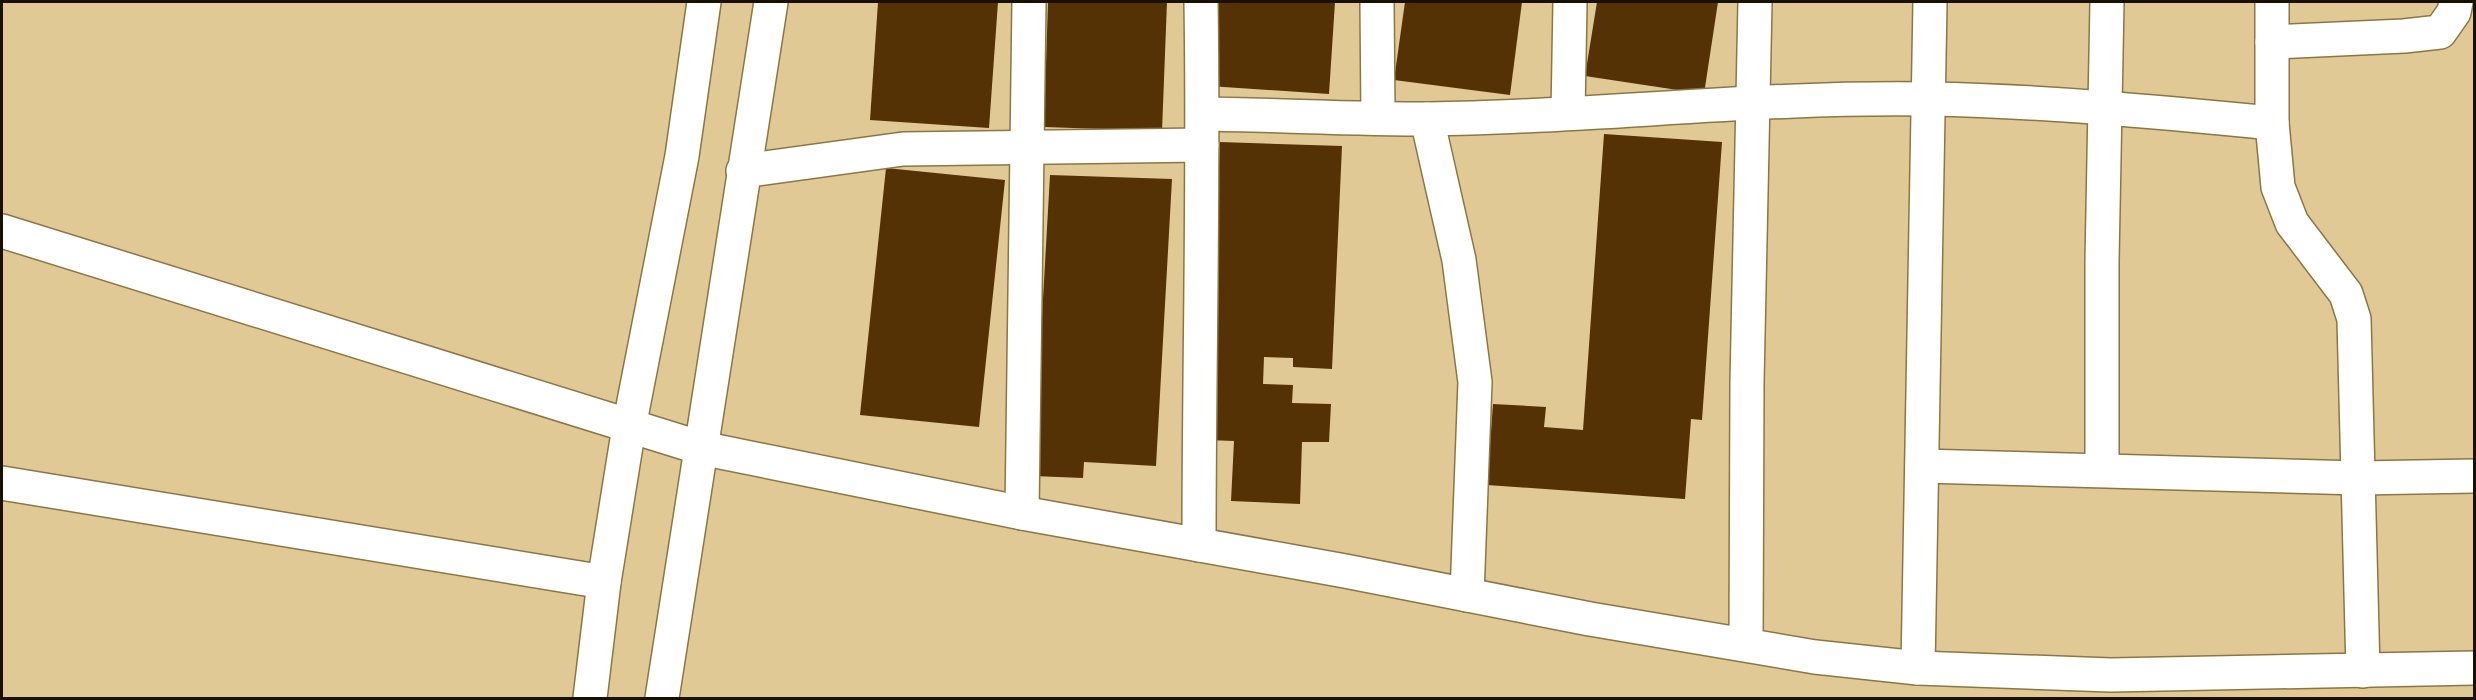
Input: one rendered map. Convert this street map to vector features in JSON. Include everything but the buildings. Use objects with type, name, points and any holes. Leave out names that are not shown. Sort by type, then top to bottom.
[{"type":"street","points":[[590,699],[604,582],[629,427],[682,156],[704,2]]},
{"type":"street","points":[[662,699],[771,2]]},
{"type":"street","points":[[1022,513],[1029,2]]},
{"type":"street","points":[[1199,546],[1199,318],[1203,129],[1201,2]]},
{"type":"street","points":[[1377,2],[1378,117]]},
{"type":"street","points":[[1568,113],[1570,2]]},
{"type":"street","points":[[1746,644],[1747,371],[1755,2]]},
{"type":"street","points":[[1918,668],[1930,2]]},
{"type":"street","points":[[2102,469],[2102,261],[2107,2]]},
{"type":"street","points":[[2272,2],[2272,123],[2278,187],[2283,205],[2292,223],[2346,294],[2354,319],[2359,478],[2358,552],[2363,671]]},
{"type":"street","points":[[2272,42],[2404,36],[2440,32],[2454,12],[2456,2]]},
{"type":"street","points":[[743,171],[903,149],[1028,148],[1203,129],[1378,117],[1427,119],[1753,102],[1928,99],[2106,107],[2272,123]]},
{"type":"street","points":[[1427,119],[1459,260],[1475,382],[1467,595]]},
{"type":"street","points":[[2,231],[701,448],[1022,513],[1590,619],[1815,657],[1918,668],[2110,675],[2475,668]]},
{"type":"street","points":[[1922,466],[2102,469],[2359,478],[2475,476]]},
{"type":"street","points":[[2,483],[604,582]]}]
